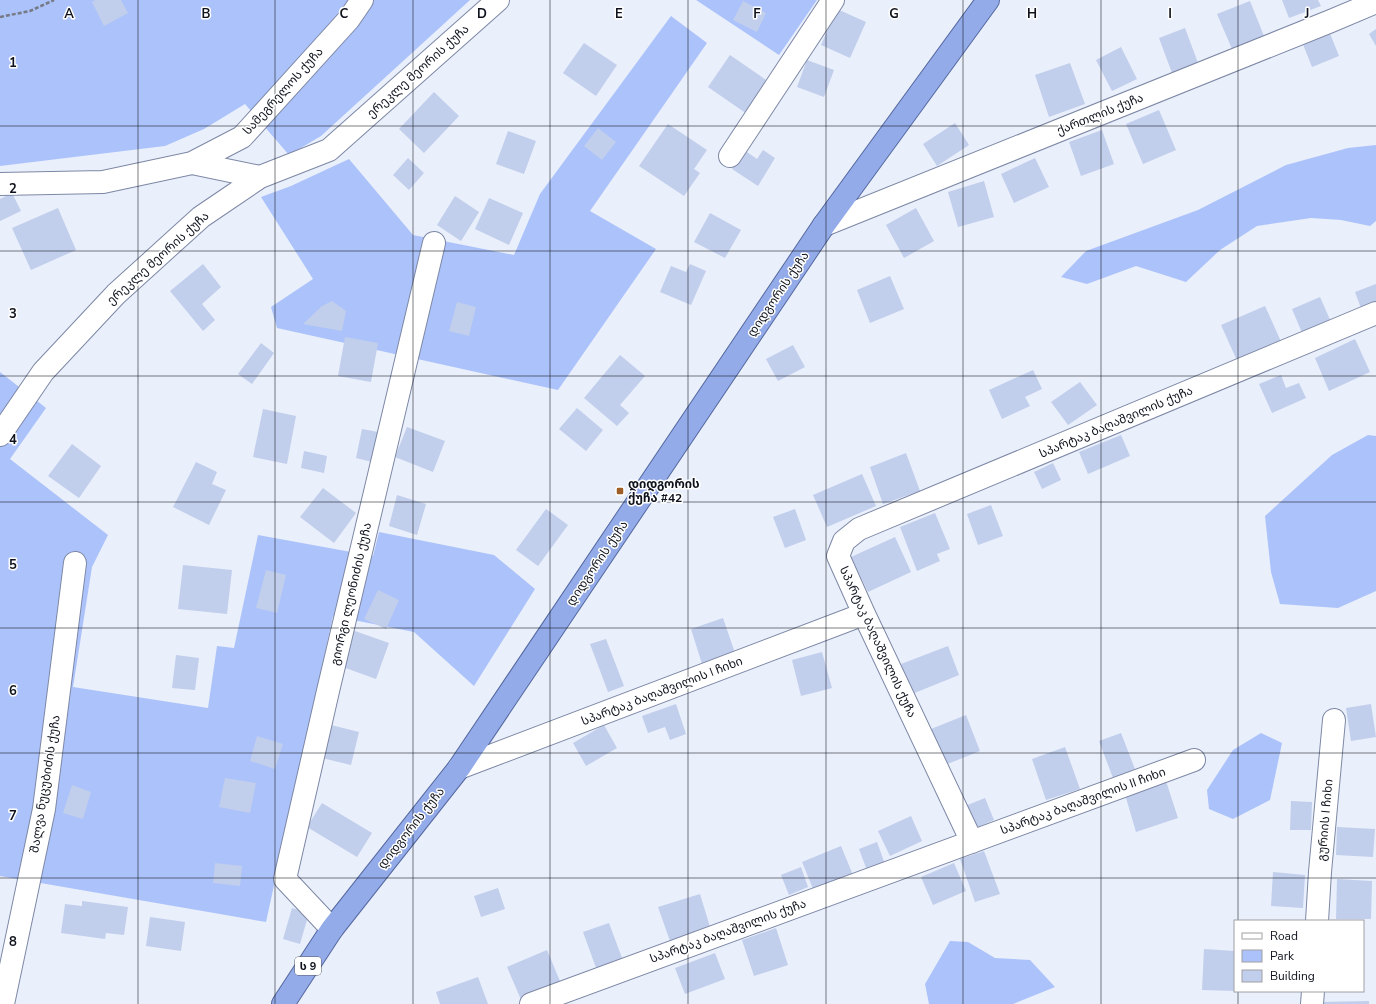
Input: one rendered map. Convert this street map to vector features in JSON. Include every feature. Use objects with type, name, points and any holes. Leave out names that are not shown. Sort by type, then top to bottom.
[{"type":"highway","name":"დიდგორის ქუჩა","points":[[283,1004],[332,929],[459,768],[824,225],[981,2]]},
{"type":"street","name":"სამეგრელოს ქუჩა","points":[[0,184],[103,182],[192,163],[242,137],[349,19],[362,0]]},
{"type":"street","name":"ერეკლე მეორის ქუჩა","points":[[0,435],[43,372],[116,294],[201,216],[260,177],[329,150],[498,0]]},
{"type":"street","points":[[730,156],[833,0]]},
{"type":"street","name":"ქართლის ქუჩა","points":[[824,225],[1376,2]]},
{"type":"street","points":[[192,163],[260,177]]},
{"type":"street","name":"გიორგი ლეონიძის ქუჩა","points":[[332,929],[285,879],[434,243]]},
{"type":"street","name":"სპარტაკ ბაღაშვილის ქუჩა","points":[[531,1004],[972,842],[838,556],[844,541],[859,529],[1376,313]]},
{"type":"street","name":"შალვა ნუცუბიძის ქუჩა","points":[[3,1004],[44,809],[75,563]]},
{"type":"street","name":"სპარტაკ ბაღაშვილის I ჩიხი","points":[[459,768],[864,614]]},
{"type":"street","name":"გურიის I ჩიხი","points":[[1317,920],[1334,720]]},
{"type":"street","name":"სპარტაკ ბაღაშვილის II ჩიხი","points":[[972,842],[1194,760]]},
{"type":"street","points":[[1312,1004],[1313,992]]},
{"type":"path","points":[[0,17],[30,10],[54,0]]},
{"type":"green space","points":[[0,0],[470,0],[321,136],[289,155],[245,104],[204,129],[165,146],[0,166]]},
{"type":"green space","points":[[696,0],[817,0],[779,55]]},
{"type":"green space","points":[[671,16],[707,43],[590,211],[656,249],[558,390],[277,328],[271,307],[313,279],[261,197],[291,186],[349,159],[413,235],[514,255],[540,194]]},
{"type":"green space","points":[[1376,145],[1376,221],[1370,226],[1341,220],[1311,218],[1257,226],[1220,250],[1186,282],[1136,266],[1087,284],[1061,277],[1086,251],[1198,210],[1286,165],[1348,148]]},
{"type":"green space","points":[[0,372],[46,408],[10,459],[108,535],[92,567],[73,687],[208,708],[217,646],[234,648],[258,535],[373,556],[379,532],[494,555],[535,589],[474,686],[414,632],[333,616],[266,922],[0,876]]},
{"type":"green space","points":[[1368,435],[1376,436],[1376,591],[1338,608],[1280,604],[1271,572],[1265,516],[1332,455]]},
{"type":"green space","points":[[1261,733],[1282,743],[1270,800],[1233,819],[1209,809],[1207,790],[1233,750]]},
{"type":"green space","points":[[950,941],[968,942],[995,958],[1030,960],[1055,987],[1013,1004],[929,1004],[925,984]]},
{"type":"building","points":[[95,0],[121,0],[128,13],[104,26],[92,2]]},
{"type":"building","points":[[1282,0],[1318,0],[1321,6],[1289,18]]},
{"type":"building","points":[[743,1],[766,13],[757,32],[733,20]]},
{"type":"building","points":[[1250,1],[1264,36],[1232,49],[1217,14]]},
{"type":"building","points":[[837,9],[866,22],[850,58],[821,45]]},
{"type":"building","points":[[1185,28],[1198,63],[1172,73],[1159,38]]},
{"type":"building","points":[[1376,29],[1376,46],[1369,34]]},
{"type":"building","points":[[1329,31],[1339,56],[1312,67],[1302,42]]},
{"type":"building","points":[[584,43],[617,65],[596,96],[563,73]]},
{"type":"building","points":[[1121,47],[1137,79],[1112,91],[1096,60]]},
{"type":"building","points":[[730,55],[769,82],[747,114],[708,87]]},
{"type":"building","points":[[807,60],[834,70],[824,97],[797,87]]},
{"type":"building","points":[[1070,63],[1085,104],[1049,117],[1035,75]]},
{"type":"building","points":[[434,92],[459,116],[424,153],[399,129]]},
{"type":"building","points":[[1159,110],[1176,150],[1143,164],[1126,124]]},
{"type":"building","points":[[955,123],[969,145],[937,166],[923,144]]},
{"type":"building","points":[[668,124],[707,150],[694,169],[700,173],[684,196],[639,166]]},
{"type":"building","points":[[598,128],[616,142],[602,160],[584,146]]},
{"type":"building","points":[[1102,130],[1114,164],[1081,176],[1069,142]]},
{"type":"building","points":[[508,131],[536,141],[524,174],[496,164]]},
{"type":"building","points":[[744,150],[757,159],[763,150],[775,158],[758,186],[732,169]]},
{"type":"building","points":[[408,158],[424,173],[409,190],[393,175]]},
{"type":"building","points":[[1035,158],[1049,187],[1014,203],[1001,174]]},
{"type":"building","points":[[984,181],[994,217],[958,227],[948,192]]},
{"type":"building","points":[[12,193],[21,211],[0,221],[0,199]]},
{"type":"building","points":[[455,196],[479,212],[461,241],[437,225]]},
{"type":"building","points":[[489,198],[523,213],[509,245],[475,229]]},
{"type":"building","points":[[58,208],[76,250],[31,270],[12,228]]},
{"type":"building","points":[[916,208],[934,241],[904,258],[886,225]]},
{"type":"building","points":[[710,213],[741,230],[725,258],[694,242]]},
{"type":"building","points":[[203,264],[221,287],[202,304],[215,320],[203,331],[170,291]]},
{"type":"building","points":[[690,264],[706,271],[691,305],[660,292],[671,266],[686,272]]},
{"type":"building","points":[[890,276],[904,309],[870,323],[857,290]]},
{"type":"building","points":[[1376,284],[1376,305],[1362,311],[1355,292]]},
{"type":"building","points":[[1320,297],[1331,322],[1303,335],[1292,309]]},
{"type":"building","points":[[332,301],[346,311],[342,331],[303,324],[322,306]]},
{"type":"building","points":[[457,302],[476,307],[469,336],[449,331]]},
{"type":"building","points":[[1265,306],[1283,346],[1239,365],[1221,325]]},
{"type":"building","points":[[345,337],[378,343],[371,382],[338,376]]},
{"type":"building","points":[[1355,339],[1370,372],[1329,391],[1315,358]]},
{"type":"building","points":[[261,343],[274,353],[252,384],[238,374]]},
{"type":"building","points":[[793,345],[805,367],[778,381],[766,359]]},
{"type":"building","points":[[620,355],[645,376],[620,405],[629,413],[617,426],[584,398]]},
{"type":"building","points":[[1033,370],[1042,389],[1025,397],[1030,406],[1002,419],[989,390]]},
{"type":"building","points":[[1281,375],[1286,388],[1299,383],[1306,398],[1272,413],[1259,384]]},
{"type":"building","points":[[1080,382],[1097,405],[1068,425],[1051,402]]},
{"type":"building","points":[[577,408],[603,430],[586,451],[559,429]]},
{"type":"building","points":[[263,409],[296,416],[287,464],[253,457]]},
{"type":"building","points":[[407,427],[445,441],[433,472],[395,457]]},
{"type":"building","points":[[362,429],[378,432],[372,462],[356,458]]},
{"type":"building","points":[[1121,435],[1130,456],[1088,474],[1079,452]]},
{"type":"building","points":[[72,444],[101,466],[79,498],[48,476]]},
{"type":"building","points":[[304,451],[327,456],[324,473],[301,468]]},
{"type":"building","points":[[906,453],[920,491],[883,504],[870,467]]},
{"type":"building","points":[[196,462],[217,472],[212,484],[226,490],[209,525],[173,507]]},
{"type":"building","points":[[1053,463],[1061,480],[1042,489],[1034,472]]},
{"type":"building","points":[[862,474],[876,506],[827,527],[813,495]]},
{"type":"building","points":[[323,488],[356,513],[334,543],[300,517]]},
{"type":"building","points":[[397,495],[426,504],[417,535],[389,526]]},
{"type":"building","points":[[991,505],[1003,536],[978,545],[967,514]]},
{"type":"building","points":[[546,509],[568,525],[538,566],[516,550]]},
{"type":"building","points":[[795,509],[806,540],[785,548],[773,517]]},
{"type":"building","points":[[935,513],[950,549],[937,554],[940,561],[917,571],[900,527]]},
{"type":"building","points":[[895,537],[911,572],[868,592],[851,557]]},
{"type":"building","points":[[183,565],[232,570],[227,614],[178,609]]},
{"type":"building","points":[[266,570],[286,575],[277,613],[256,608]]},
{"type":"building","points":[[378,590],[399,600],[386,629],[364,619]]},
{"type":"building","points":[[723,618],[735,653],[702,664],[691,629]]},
{"type":"building","points":[[352,630],[389,643],[376,679],[340,666]]},
{"type":"building","points":[[606,639],[624,686],[608,692],[590,644]]},
{"type":"building","points":[[948,646],[959,675],[912,694],[901,664]]},
{"type":"building","points":[[822,652],[832,688],[801,696],[792,660]]},
{"type":"building","points":[[176,655],[199,658],[195,690],[172,688]]},
{"type":"building","points":[[676,704],[686,734],[670,740],[665,727],[648,733],[642,716]]},
{"type":"building","points":[[1371,704],[1376,737],[1351,741],[1346,708]]},
{"type":"building","points":[[966,715],[980,751],[945,765],[931,729]]},
{"type":"building","points":[[331,725],[359,732],[351,765],[322,758]]},
{"type":"building","points":[[604,725],[617,748],[586,766],[573,743]]},
{"type":"building","points":[[1121,733],[1135,769],[1113,778],[1099,741]]},
{"type":"building","points":[[257,736],[283,744],[275,769],[250,761]]},
{"type":"building","points":[[1065,747],[1080,789],[1046,800],[1032,759]]},
{"type":"building","points":[[225,778],[256,783],[250,813],[219,807]]},
{"type":"building","points":[[1165,778],[1178,818],[1136,832],[1124,791]]},
{"type":"building","points":[[72,785],[91,792],[83,819],[63,813]]},
{"type":"building","points":[[985,798],[994,820],[974,829],[965,806]]},
{"type":"building","points":[[1291,801],[1312,802],[1311,830],[1290,830]]},
{"type":"building","points":[[322,803],[372,833],[357,857],[307,827]]},
{"type":"building","points":[[911,816],[922,841],[890,856],[878,831]]},
{"type":"building","points":[[1337,827],[1375,829],[1373,857],[1336,855]]},
{"type":"building","points":[[877,842],[886,867],[868,873],[859,849]]},
{"type":"building","points":[[841,846],[855,880],[816,896],[802,862]]},
{"type":"building","points":[[984,851],[1000,894],[975,902],[960,859]]},
{"type":"building","points":[[215,863],[242,866],[240,886],[213,883]]},
{"type":"building","points":[[954,863],[966,891],[933,905],[921,877]]},
{"type":"building","points":[[801,867],[808,887],[789,895],[781,875]]},
{"type":"building","points":[[1273,872],[1305,875],[1303,908],[1271,906]]},
{"type":"building","points":[[1337,879],[1372,881],[1371,919],[1336,919]]},
{"type":"building","points":[[498,888],[505,909],[481,917],[474,896]]},
{"type":"building","points":[[700,894],[710,927],[670,941],[658,907]]},
{"type":"building","points":[[82,901],[128,907],[124,935],[106,933],[105,939],[61,933],[65,904],[82,906]]},
{"type":"building","points":[[292,908],[309,913],[300,944],[283,939]]},
{"type":"building","points":[[150,917],[185,922],[181,951],[146,946]]},
{"type":"building","points":[[609,923],[625,966],[599,976],[583,932]]},
{"type":"building","points":[[776,928],[788,965],[754,976],[742,940]]},
{"type":"building","points":[[1204,949],[1234,951],[1234,991],[1202,990]]},
{"type":"building","points":[[547,950],[562,986],[522,1002],[507,967]]},
{"type":"building","points":[[715,953],[725,979],[685,994],[675,968]]},
{"type":"building","points":[[478,977],[488,1004],[440,1004],[436,992]]},
{"type":"building","points":[[1369,1001],[1369,1004],[1320,1004],[1320,1002]]},
{"type":"place","name":"დიდგორის ქუჩა #42","points":[[620,491]]}]
